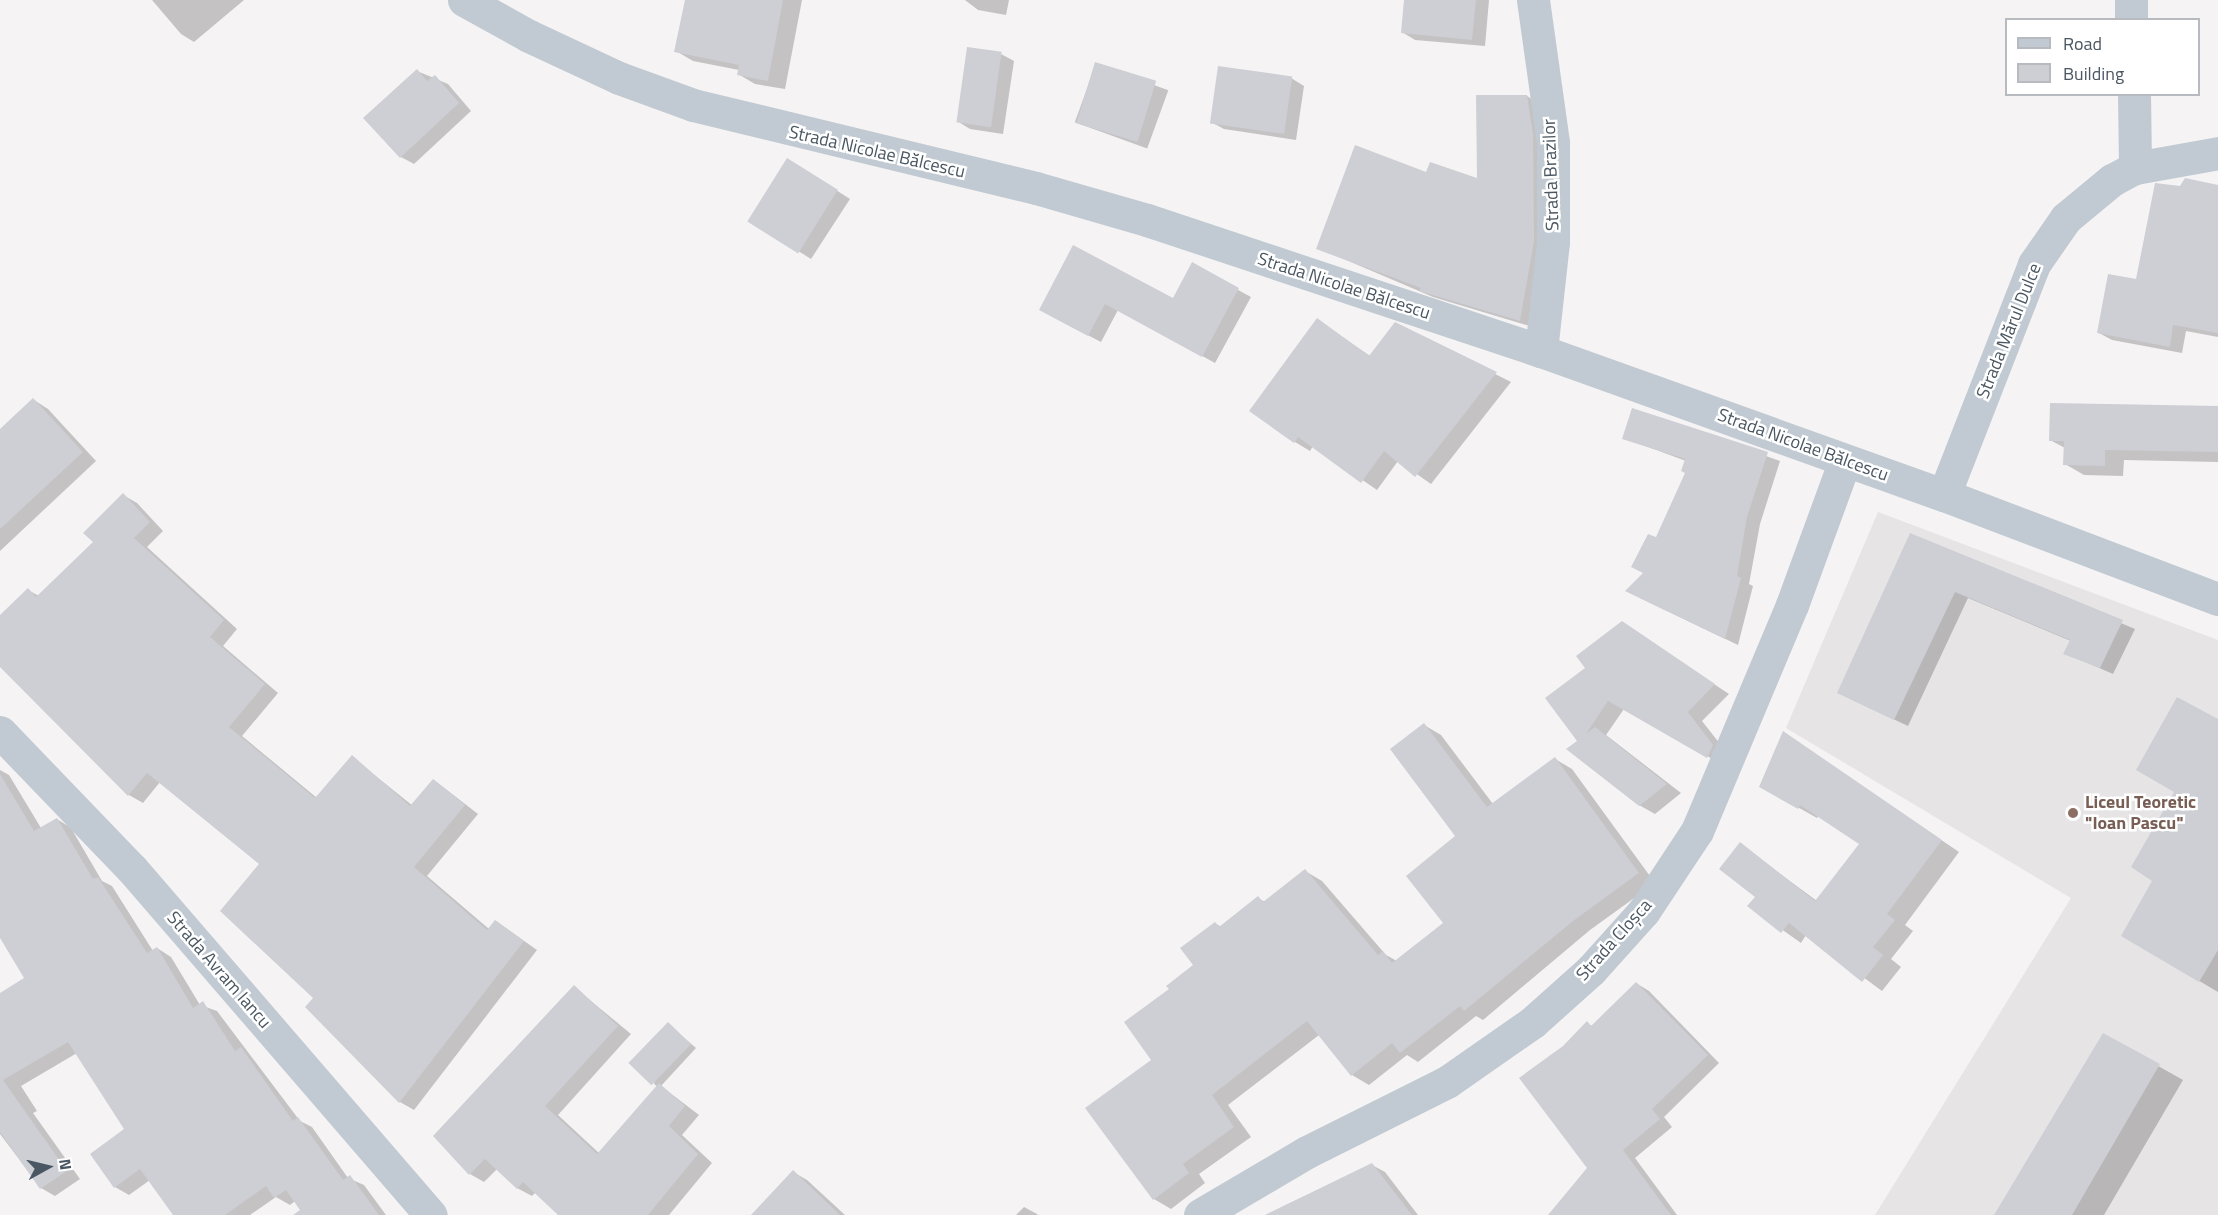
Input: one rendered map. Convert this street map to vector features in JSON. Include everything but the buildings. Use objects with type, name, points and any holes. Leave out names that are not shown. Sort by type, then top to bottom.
[{"type":"street","name":"Strada Nicolae Bălcescu","points":[[464,0],[530,36],[619,78],[693,105],[1036,188],[1147,220],[1541,351],[1944,495],[2218,599]]},
{"type":"street","name":"Strada Brazilor","points":[[1533,0],[1553,152],[1553,242],[1541,351]]},
{"type":"street","points":[[2131,0],[2131,18]]},
{"type":"street","points":[[2134,96],[2135,168]]},
{"type":"street","name":"Strada Mărul Dulce","points":[[1944,495],[2034,264],[2066,218],[2112,180],[2135,168],[2218,153]]},
{"type":"street","name":"Strada Cloșca","points":[[1200,1215],[1306,1152],[1447,1082],[1533,1022],[1591,970],[1644,911],[1697,831],[1792,604],[1845,460]]},
{"type":"street","name":"Strada Avram Iancu","points":[[0,732],[132,869],[431,1215]]},
{"type":"shaded area","name":"Liceul Teoretic \"Ioan Pascu\"","points":[[1878,512],[2218,640],[2218,1215],[1875,1215],[2071,898],[1786,728]]},
{"type":"place","name":"Liceul Teoretic \"Ioan Pascu\"","points":[[2073,813]]}]
